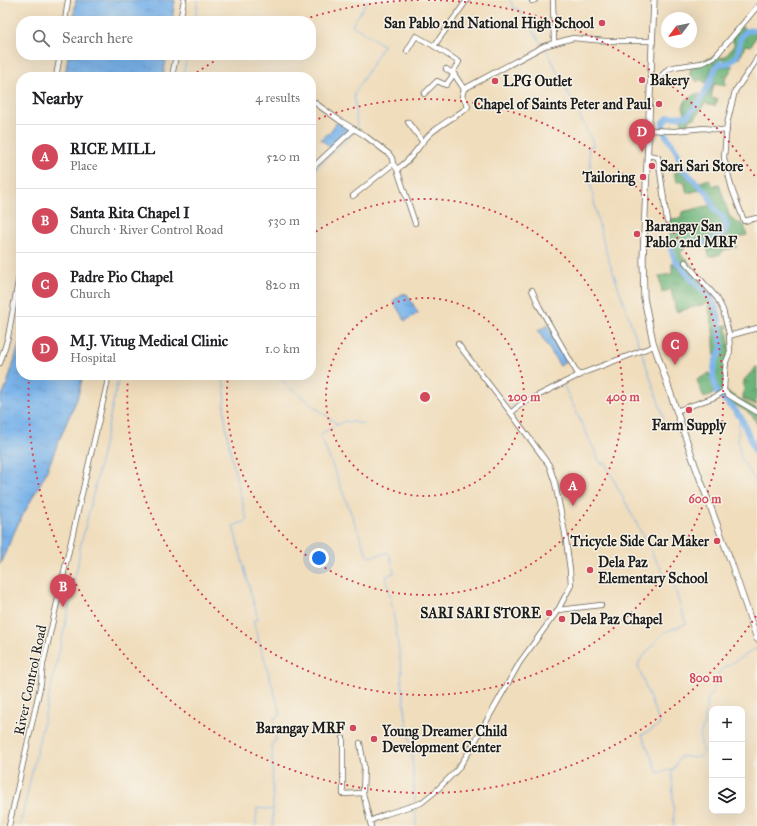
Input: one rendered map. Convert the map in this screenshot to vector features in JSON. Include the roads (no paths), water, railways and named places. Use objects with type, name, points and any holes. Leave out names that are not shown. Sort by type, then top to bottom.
[{"type":"main road","points":[[654,0],[644,259],[644,298],[654,346],[757,639]]},
{"type":"street","points":[[66,16],[68,0]]},
{"type":"street","points":[[181,16],[184,0]]},
{"type":"street","points":[[434,46],[467,0]]},
{"type":"street","points":[[553,0],[554,43]]},
{"type":"street","points":[[651,87],[668,69],[702,63],[714,58],[757,7]]},
{"type":"street","points":[[407,51],[416,36],[459,62],[446,85],[437,80],[424,94]]},
{"type":"street","points":[[397,168],[415,152],[431,133],[467,108],[468,106],[462,96],[464,89],[544,46],[572,38],[605,41],[652,41]]},
{"type":"street","points":[[757,58],[735,91],[727,131],[724,158],[732,189],[744,220],[757,218]]},
{"type":"street","points":[[57,72],[59,60]]},
{"type":"street","points":[[173,72],[175,60]]},
{"type":"street","points":[[446,69],[453,73],[464,89]]},
{"type":"street","points":[[316,104],[389,154],[392,158],[393,164],[397,168],[415,223]]},
{"type":"street","points":[[408,122],[422,142]]},
{"type":"street","points":[[649,130],[674,132],[704,128],[727,131]]},
{"type":"street","points":[[316,165],[356,130]]},
{"type":"street","points":[[648,155],[658,157],[667,221]]},
{"type":"street","points":[[353,196],[393,164]]},
{"type":"street","points":[[676,411],[715,397],[722,392],[730,352],[729,336],[719,301],[685,262]]},
{"type":"street","points":[[532,290],[539,306],[579,376]]},
{"type":"street","points":[[0,363],[8,337],[16,292]]},
{"type":"street","points":[[729,336],[757,328]]},
{"type":"street","points":[[360,743],[364,767],[363,793],[371,824],[386,814],[421,803],[452,775],[469,752],[520,662],[558,610],[571,585],[565,533],[555,483],[549,465],[458,344]]},
{"type":"street","points":[[511,413],[522,404],[579,376],[654,346]]},
{"type":"street","name":"River Control Road","points":[[9,826],[41,683],[43,664],[107,380]]},
{"type":"street","points":[[722,392],[757,412]]},
{"type":"street","points":[[558,610],[601,605]]},
{"type":"street","points":[[343,738],[343,794],[363,793]]},
{"type":"water","points":[[76,0],[175,0],[173,16],[74,16]]},
{"type":"water","points":[[67,60],[166,60],[164,72],[66,72]]},
{"type":"water","points":[[337,122],[351,129],[332,147],[330,147],[321,139],[330,132]]},
{"type":"water","points":[[402,294],[407,294],[418,313],[405,321],[393,301]]},
{"type":"water","points":[[548,325],[567,361],[560,366],[538,331]]},
{"type":"water","points":[[16,355],[16,380],[82,380],[77,399],[45,475],[18,524],[0,564],[0,400],[7,384]]},
{"type":"waterway","points":[[196,16],[198,0]]},
{"type":"waterway","points":[[357,128],[354,94],[383,46],[352,25],[368,0]]},
{"type":"waterway","points":[[510,0],[514,9],[518,9],[543,45]]},
{"type":"waterway","points":[[757,30],[746,31],[741,37],[737,56],[729,63],[719,64],[717,66],[702,97],[687,116],[669,117],[663,122],[664,132],[677,152],[682,168],[708,194],[715,210],[723,217],[727,226],[724,233],[707,243],[693,242],[671,244],[670,246],[675,260],[693,281],[712,299],[718,314],[722,348],[715,362],[713,377],[717,393],[742,419],[757,456]]},
{"type":"waterway","points":[[545,47],[592,141],[593,146],[588,147],[591,168],[590,180],[597,217],[606,252],[640,349]]},
{"type":"waterway","points":[[184,72],[186,60]]},
{"type":"waterway","points":[[316,168],[355,132]]},
{"type":"waterway","points":[[642,353],[664,418]]},
{"type":"waterway","points":[[20,826],[118,380]]},
{"type":"waterway","points":[[223,380],[225,391],[225,418],[229,444],[247,521],[233,526],[258,619],[253,621],[281,715],[274,718],[276,741],[272,743],[273,810],[257,808],[256,826]]},
{"type":"waterway","points":[[283,380],[289,387],[337,424]]},
{"type":"waterway","points":[[510,407],[561,381]]},
{"type":"waterway","points":[[563,384],[601,464],[605,463],[654,557],[663,572],[672,580],[686,624],[663,633],[640,660],[638,666],[660,725],[642,735],[658,773],[673,770]]},
{"type":"waterway","points":[[737,412],[739,417],[738,442],[742,460],[755,480],[757,486]]},
{"type":"waterway","points":[[364,424],[345,421],[320,434],[368,557],[387,553],[390,555],[394,573],[386,576],[393,611],[402,673],[407,725],[412,756],[415,802]]},
{"type":"waterway","points":[[752,441],[757,439]]},
{"type":"waterway","points":[[674,826],[672,772],[680,757],[697,758],[703,753],[700,736],[705,721],[707,701],[716,684],[718,674],[722,669],[757,648]]},
{"type":"waterway","points":[[415,807],[416,826]]},
{"type":"waterway","points":[[273,811],[273,826]]},
{"type":"place","name":"San Pablo 2nd National High School","points":[[602,23]]},
{"type":"place","name":"Bakery","points":[[642,80]]},
{"type":"place","name":"LPG Outlet","points":[[495,81]]},
{"type":"place","name":"Chapel of Saints Peter and Paul","points":[[659,104]]},
{"type":"place","name":"M.J. Vitug Medical Clinic","points":[[642,152]]},
{"type":"place","name":"Sari Sari Store","points":[[652,166]]},
{"type":"place","name":"Tailoring","points":[[643,177]]},
{"type":"place","name":"Barangay San Pablo 2nd MRF","points":[[637,234]]},
{"type":"place","name":"Padre Pio Chapel","points":[[675,365]]},
{"type":"place","name":"Farm Supply","points":[[689,410]]},
{"type":"place","name":"RICE MILL","points":[[573,506]]},
{"type":"place","name":"Tricycle Side Car Maker","points":[[717,541]]},
{"type":"place","name":"Dela Paz Elementary School","points":[[590,570]]},
{"type":"place","name":"Santa Rita Chapel I","points":[[63,607]]},
{"type":"place","name":"SARI SARI STORE","points":[[549,613]]},
{"type":"place","name":"Dela Paz Chapel","points":[[562,619]]},
{"type":"place","name":"Barangay MRF","points":[[353,728]]},
{"type":"place","name":"Young Dreamer Child Development Center","points":[[374,739]]}]
